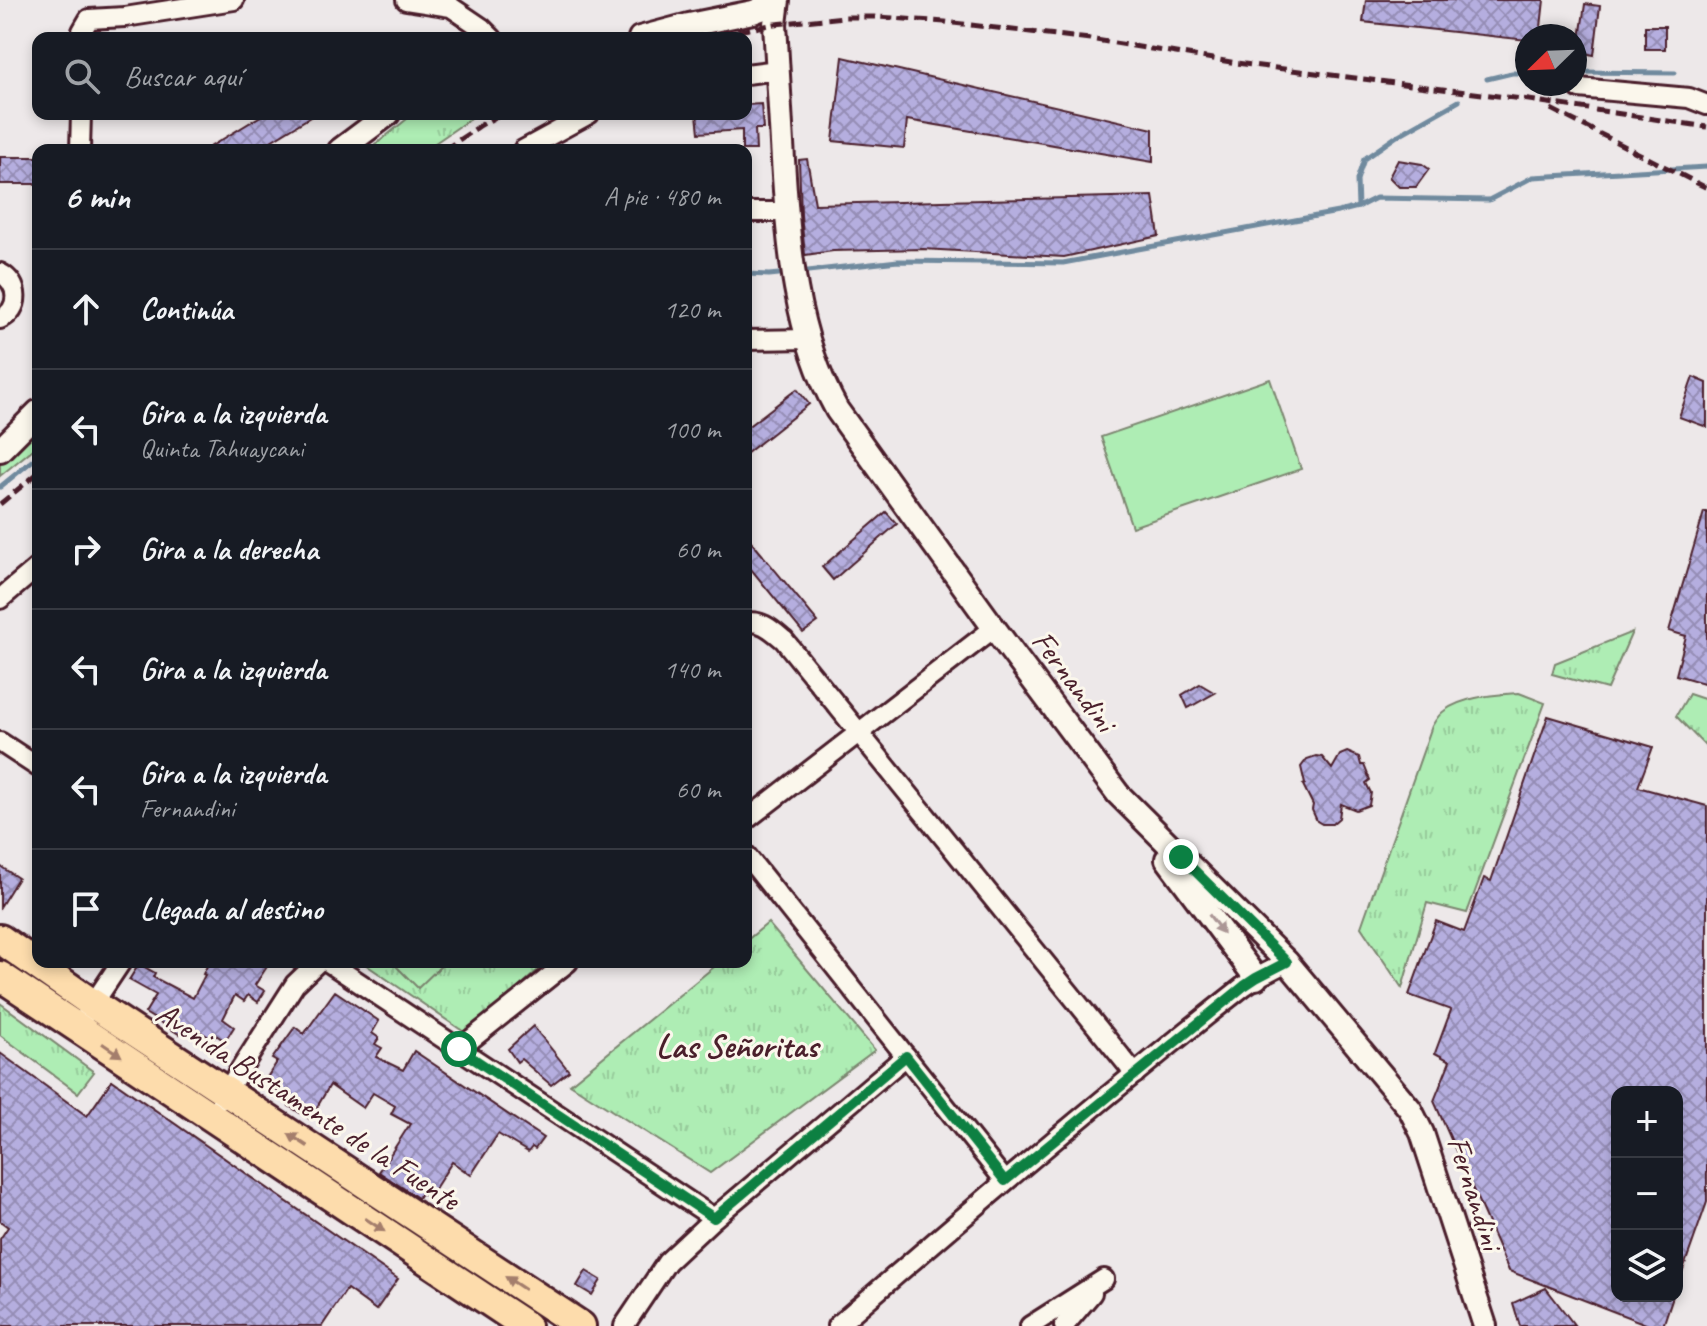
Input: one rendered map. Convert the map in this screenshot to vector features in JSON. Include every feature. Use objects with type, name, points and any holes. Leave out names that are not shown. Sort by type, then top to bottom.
[{"type":"main road","name":"Avenida Bustamente de la Fuente","points":[[0,939],[85,1016],[210,1116],[526,1326]]},
{"type":"main road","name":"Avenida Bustamente de la Fuente","points":[[0,976],[85,1016],[226,1092],[581,1326]]},
{"type":"street","points":[[82,32],[89,19],[125,17],[234,0]]},
{"type":"street","points":[[406,0],[451,7],[486,32]]},
{"type":"street","points":[[663,32],[753,12],[761,9],[768,0]]},
{"type":"street","name":"Fernandini","points":[[778,0],[775,24],[791,259],[815,365],[837,410],[1118,794],[1287,962],[1417,1119],[1485,1326]]},
{"type":"street","points":[[752,73],[778,70]]},
{"type":"street","points":[[1587,89],[1689,98],[1707,105]]},
{"type":"street","points":[[80,144],[81,120]]},
{"type":"street","points":[[348,144],[380,120]]},
{"type":"street","points":[[534,144],[578,120]]},
{"type":"street","points":[[752,212],[786,212]]},
{"type":"street","points":[[0,273],[9,278],[15,289],[16,304],[6,317],[0,319]]},
{"type":"street","points":[[752,340],[808,339]]},
{"type":"street","points":[[0,430],[32,406]]},
{"type":"street","points":[[0,450],[32,418]]},
{"type":"street","points":[[0,599],[32,572]]},
{"type":"street","points":[[752,620],[769,627],[784,640],[1135,1074]]},
{"type":"street","points":[[752,815],[994,628]]},
{"type":"street","points":[[0,742],[32,763]]},
{"type":"street","points":[[1118,794],[1256,978]]},
{"type":"street","points":[[752,863],[1005,1181]]},
{"type":"street","points":[[837,1326],[1135,1074],[1256,978],[1287,962]]},
{"type":"street","points":[[85,1016],[117,968]]},
{"type":"street","points":[[210,1116],[295,984],[312,968]]},
{"type":"street","points":[[337,968],[714,1218]]},
{"type":"street","points":[[459,1049],[560,968]]},
{"type":"street","points":[[624,1326],[667,1262],[714,1218],[906,1056]]},
{"type":"street","points":[[1030,1326],[1104,1279],[1064,1326]]},
{"type":"green space","points":[[406,120],[468,120],[434,144],[376,144]]},
{"type":"green space","points":[[1270,379],[1301,469],[1132,527],[1101,437]]},
{"type":"green space","points":[[32,430],[32,450],[0,476],[0,459]]},
{"type":"green space","points":[[1632,632],[1607,689],[1552,674],[1555,663]]},
{"type":"green space","points":[[1519,693],[1545,703],[1467,913],[1427,903],[1402,988],[1361,927],[1432,726],[1442,712],[1460,702]]},
{"type":"green space","points":[[1689,694],[1707,700],[1707,748],[1676,716]]},
{"type":"green space","points":[[768,923],[875,1050],[710,1173],[570,1084],[713,968],[752,968],[752,936]]},
{"type":"green space","points":[[371,968],[540,968],[467,1034]]},
{"type":"green space","points":[[398,968],[439,968],[418,988]]},
{"type":"green space","points":[[0,1003],[94,1072],[78,1093],[0,1035]]},
{"type":"building","points":[[1366,0],[1544,0],[1541,24],[1515,24],[1515,39],[1363,22]]},
{"type":"building","points":[[1585,4],[1600,6],[1594,55],[1587,54],[1587,24],[1582,24]]},
{"type":"building","points":[[1645,26],[1665,26],[1665,49],[1645,49]]},
{"type":"building","points":[[843,57],[1153,129],[1153,162],[907,120],[904,148],[833,141]]},
{"type":"building","points":[[761,104],[763,129],[755,129],[756,150],[752,150],[752,144],[742,144],[742,130],[699,133],[698,120],[752,120],[752,105]]},
{"type":"building","points":[[254,120],[305,120],[266,144],[215,144]]},
{"type":"building","points":[[0,157],[32,157],[32,184],[0,184]]},
{"type":"building","points":[[807,159],[815,204],[1153,196],[1159,236],[1064,257],[923,249],[833,251],[805,255],[799,160]]},
{"type":"building","points":[[1398,160],[1422,164],[1429,169],[1416,187],[1399,187],[1389,177]]},
{"type":"building","points":[[1693,377],[1707,383],[1707,427],[1679,417]]},
{"type":"building","points":[[797,389],[809,404],[752,449],[752,423]]},
{"type":"building","points":[[886,512],[897,524],[833,580],[822,567]]},
{"type":"building","points":[[1704,512],[1707,512],[1707,684],[1676,675],[1686,636],[1669,631]]},
{"type":"building","points":[[752,542],[818,622],[803,633],[752,570]]},
{"type":"building","points":[[1200,684],[1215,693],[1188,708],[1182,695]]},
{"type":"building","points":[[1548,716],[1653,747],[1638,787],[1707,806],[1707,1202],[1683,1270],[1683,1086],[1611,1086],[1611,1302],[1671,1302],[1663,1326],[1651,1326],[1509,1271],[1434,1101],[1450,1061],[1435,1053],[1451,1010],[1409,995],[1436,921],[1464,932],[1484,878],[1491,881]]},
{"type":"building","points":[[1347,752],[1359,757],[1361,765],[1364,765],[1370,780],[1366,783],[1371,793],[1369,805],[1356,810],[1341,804],[1339,818],[1332,824],[1322,824],[1312,810],[1313,805],[1303,785],[1301,767],[1307,759],[1316,756],[1322,757],[1332,769],[1340,755]]},
{"type":"building","points":[[0,866],[18,878],[0,907]]},
{"type":"building","points":[[136,968],[146,968],[155,973],[153,977],[193,998],[206,968],[266,968],[255,985],[265,991],[258,1002],[248,995],[244,1001],[235,995],[223,1019],[234,1027],[225,1041],[216,1035],[213,1039],[195,1029],[192,1034],[183,1027],[179,1034],[145,1013],[156,995],[129,980]]},
{"type":"building","points":[[335,991],[379,1021],[372,1033],[379,1038],[375,1044],[382,1048],[376,1057],[403,1070],[414,1051],[543,1138],[535,1149],[532,1147],[528,1152],[498,1134],[471,1175],[452,1162],[429,1198],[421,1193],[418,1198],[379,1172],[410,1124],[391,1114],[395,1106],[373,1093],[363,1108],[330,1085],[310,1119],[289,1106],[292,1101],[264,1082],[277,1062],[272,1059],[295,1027],[304,1034]]},
{"type":"building","points":[[533,1026],[569,1071],[551,1085],[521,1059],[517,1062],[508,1049]]},
{"type":"building","points":[[0,1053],[87,1116],[112,1080],[398,1279],[376,1310],[347,1289],[322,1326],[0,1326],[0,1239],[8,1227],[0,1221]]},
{"type":"building","points":[[586,1271],[601,1280],[592,1295],[577,1286]]},
{"type":"building","points":[[1546,1288],[1575,1326],[1520,1326],[1513,1303]]},
{"type":"waterway","points":[[1587,72],[1675,73]]},
{"type":"waterway","points":[[1487,79],[1515,73]]},
{"type":"waterway","points":[[1358,207],[1357,180],[1364,159],[1397,136],[1459,101]]},
{"type":"waterway","points":[[799,272],[898,261],[1063,263],[1338,212],[1376,198],[1489,200],[1533,177],[1707,167]]},
{"type":"waterway","points":[[752,274],[789,273]]},
{"type":"waterway","points":[[0,487],[32,461]]},
{"type":"railway","points":[[734,32],[844,17],[945,22],[1090,39],[1237,63],[1529,100],[1707,127]]},
{"type":"railway","points":[[1551,109],[1707,188]]},
{"type":"railway","points":[[453,144],[490,120]]},
{"type":"railway","points":[[0,504],[32,478]]},
{"type":"district","name":"Las Señoritas","points":[[737,1045]]},
{"type":"route","points":[[459,1049],[714,1218],[906,1056],[1005,1181],[1244,986],[1287,962],[1181,857]]}]
